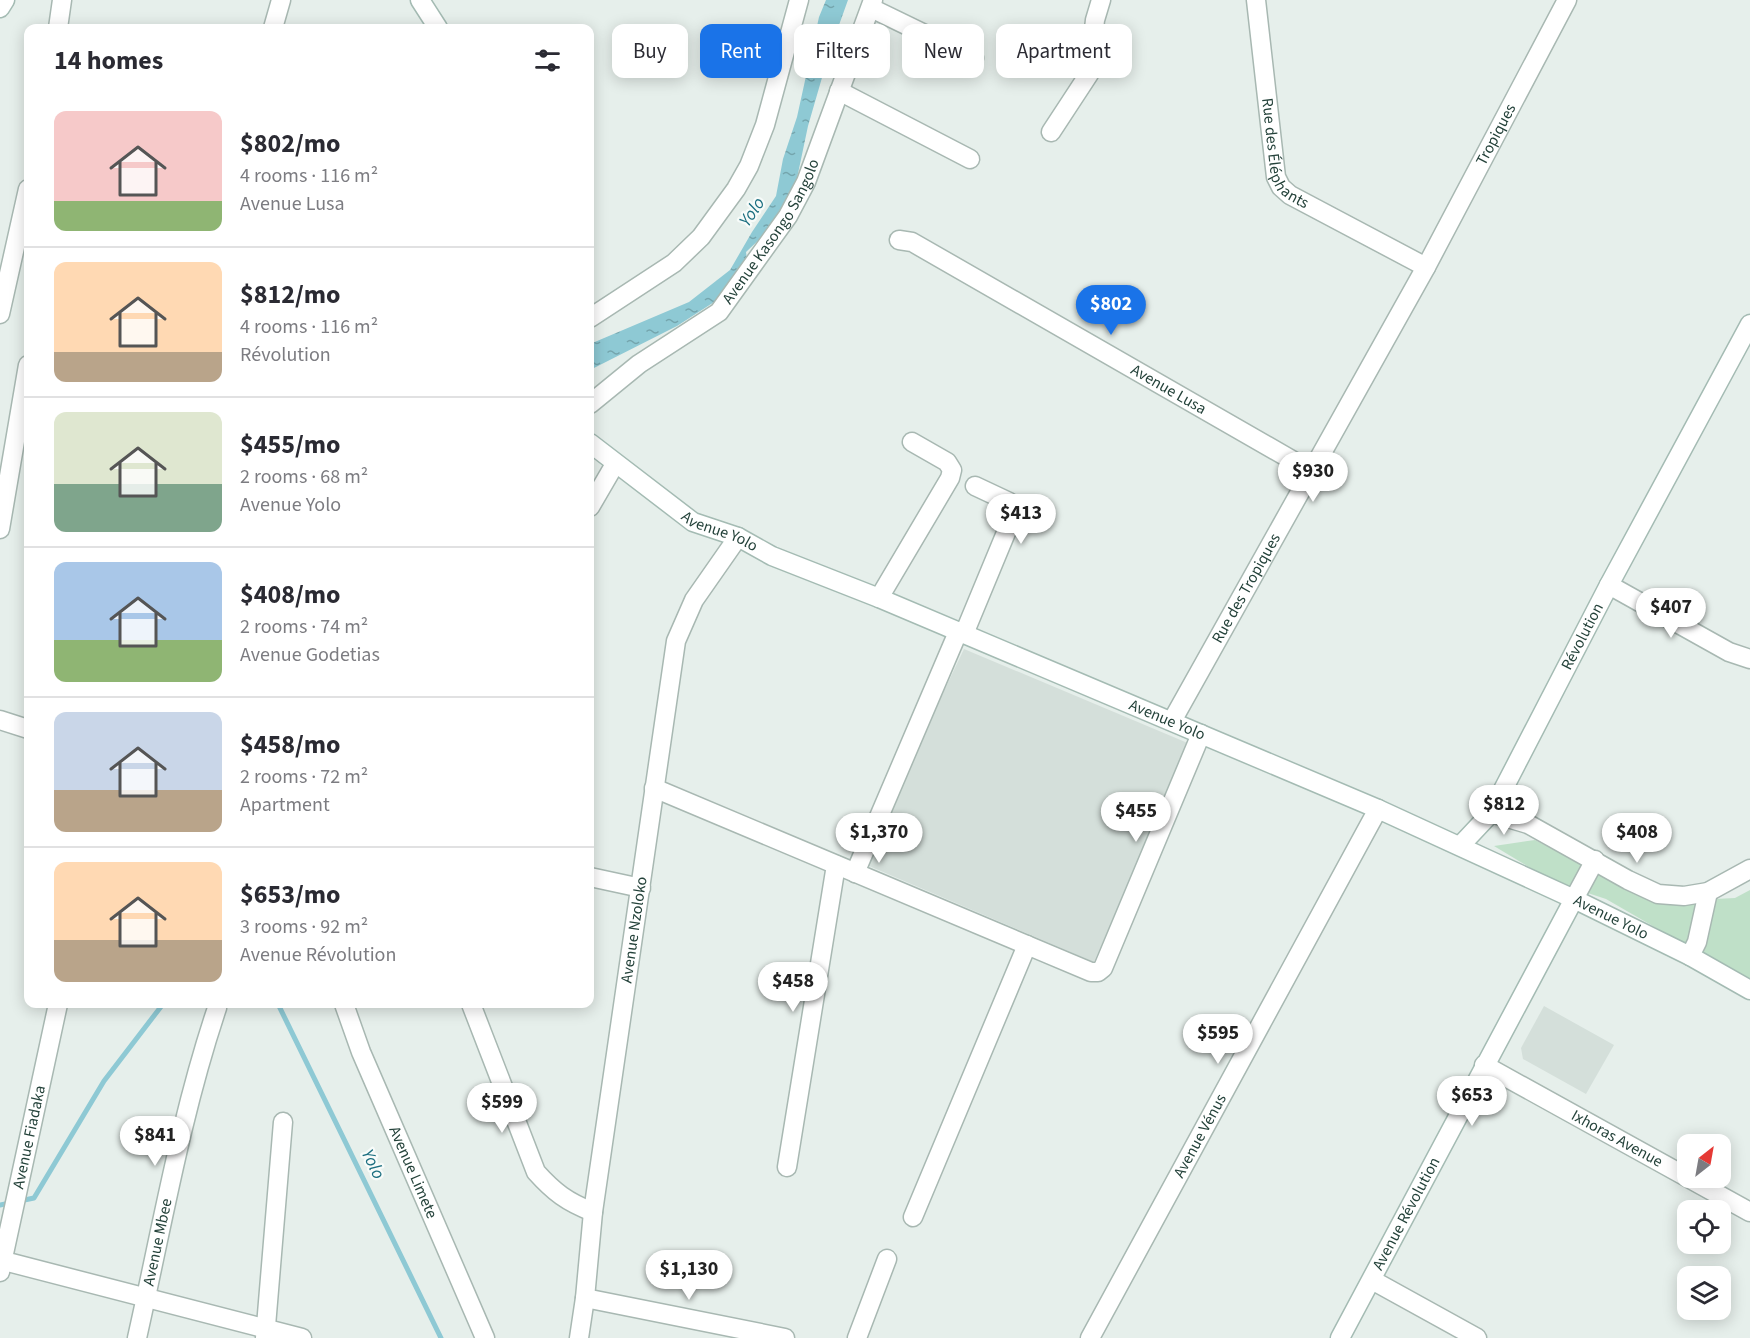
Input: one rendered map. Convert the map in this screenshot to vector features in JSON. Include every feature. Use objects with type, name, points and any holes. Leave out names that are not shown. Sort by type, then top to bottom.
[{"type":"street","points":[[0,8],[5,0]]},
{"type":"street","points":[[59,24],[62,0]]},
{"type":"street","points":[[274,24],[281,0]]},
{"type":"street","points":[[420,0],[435,24]]},
{"type":"street","points":[[594,315],[674,263],[701,237],[736,189],[765,125],[800,0]]},
{"type":"street","points":[[1051,132],[1089,74],[1095,20],[1101,0]]},
{"type":"street","name":"Rue des Éléphants","points":[[1256,0],[1271,152],[1276,177],[1281,187],[1290,195],[1426,267]]},
{"type":"street","name":"Tropiques","points":[[1426,267],[1568,0]]},
{"type":"street","points":[[872,4],[910,24]]},
{"type":"street","name":"Avenue Kasongo Sangolo","points":[[594,401],[639,364],[719,312],[788,216],[806,182],[872,4]]},
{"type":"street","points":[[839,91],[970,159]]},
{"type":"street","points":[[0,314],[24,207]]},
{"type":"street","name":"Avenue Lusa","points":[[899,240],[912,242],[1311,471]]},
{"type":"street","name":"Rue des Tropiques","points":[[1172,722],[1426,267]]},
{"type":"street","name":"Révolution","points":[[1460,846],[1491,813],[1609,585],[1749,327]]},
{"type":"street","points":[[0,529],[24,388]]},
{"type":"street","points":[[879,598],[950,478],[952,470],[947,462],[912,442]]},
{"type":"street","name":"Avenue Yolo","points":[[594,446],[693,522],[738,537],[772,556],[879,598],[1378,809],[1574,899],[1690,956],[1750,990]]},
{"type":"street","points":[[594,500],[615,464]]},
{"type":"street","points":[[855,873],[1015,511],[1009,502],[975,486]]},
{"type":"street","name":"Avenue Nzoloko","points":[[579,1338],[593,1212],[676,641],[694,600],[738,537]]},
{"type":"street","points":[[1609,585],[1729,652],[1750,659]]},
{"type":"street","points":[[0,720],[24,728]]},
{"type":"street","points":[[654,788],[1091,972],[1098,972],[1103,968],[1201,734]]},
{"type":"street","name":"Avenue Vénus","points":[[1090,1338],[1378,809]]},
{"type":"street","points":[[1491,813],[1528,824],[1658,894],[1684,896],[1708,892],[1750,869]]},
{"type":"street","name":"Avenue Révolution","points":[[1340,1338],[1595,861]]},
{"type":"street","points":[[787,1167],[836,865]]},
{"type":"street","points":[[594,879],[641,888]]},
{"type":"street","points":[[1690,956],[1696,942],[1708,892]]},
{"type":"street","points":[[913,1217],[1027,945]]},
{"type":"street","name":"Avenue Fiadaka","points":[[1,1264],[57,1008]]},
{"type":"street","name":"Avenue Mbee","points":[[137,1338],[169,1186],[199,1063],[217,1008]]},
{"type":"street","name":"Avenue Limete","points":[[345,1008],[361,1052],[485,1338]]},
{"type":"street","points":[[473,1008],[536,1172],[553,1191],[574,1205],[593,1212]]},
{"type":"street","name":"Ixhoras Avenue","points":[[1484,1065],[1750,1212]]},
{"type":"street","points":[[266,1333],[283,1122]]},
{"type":"street","points":[[857,1338],[887,1259]]},
{"type":"street","points":[[1,1264],[146,1297],[266,1333],[302,1338]]},
{"type":"street","points":[[1372,1280],[1477,1338]]},
{"type":"street","points":[[585,1298],[785,1338]]},
{"type":"shaded area","points":[[964,649],[1190,744],[1094,962],[862,863]]},
{"type":"shaded area","points":[[1544,1006],[1614,1045],[1586,1094],[1523,1059],[1521,1048]]},
{"type":"green space","points":[[1535,840],[1656,902],[1735,898],[1750,890],[1750,982],[1606,899],[1554,882],[1494,846]]},
{"type":"water","points":[[826,0],[848,0],[839,24],[817,24]]},
{"type":"water","points":[[806,78],[822,78],[808,126],[796,183],[766,233],[746,252],[748,267],[725,295],[677,326],[594,368],[594,342],[689,302],[730,270],[776,196],[783,159],[797,117]]},
{"type":"waterway","points":[[0,1205],[34,1198],[104,1081],[160,1008]]},
{"type":"waterway","name":"Yolo","points":[[280,1008],[441,1338]]}]
